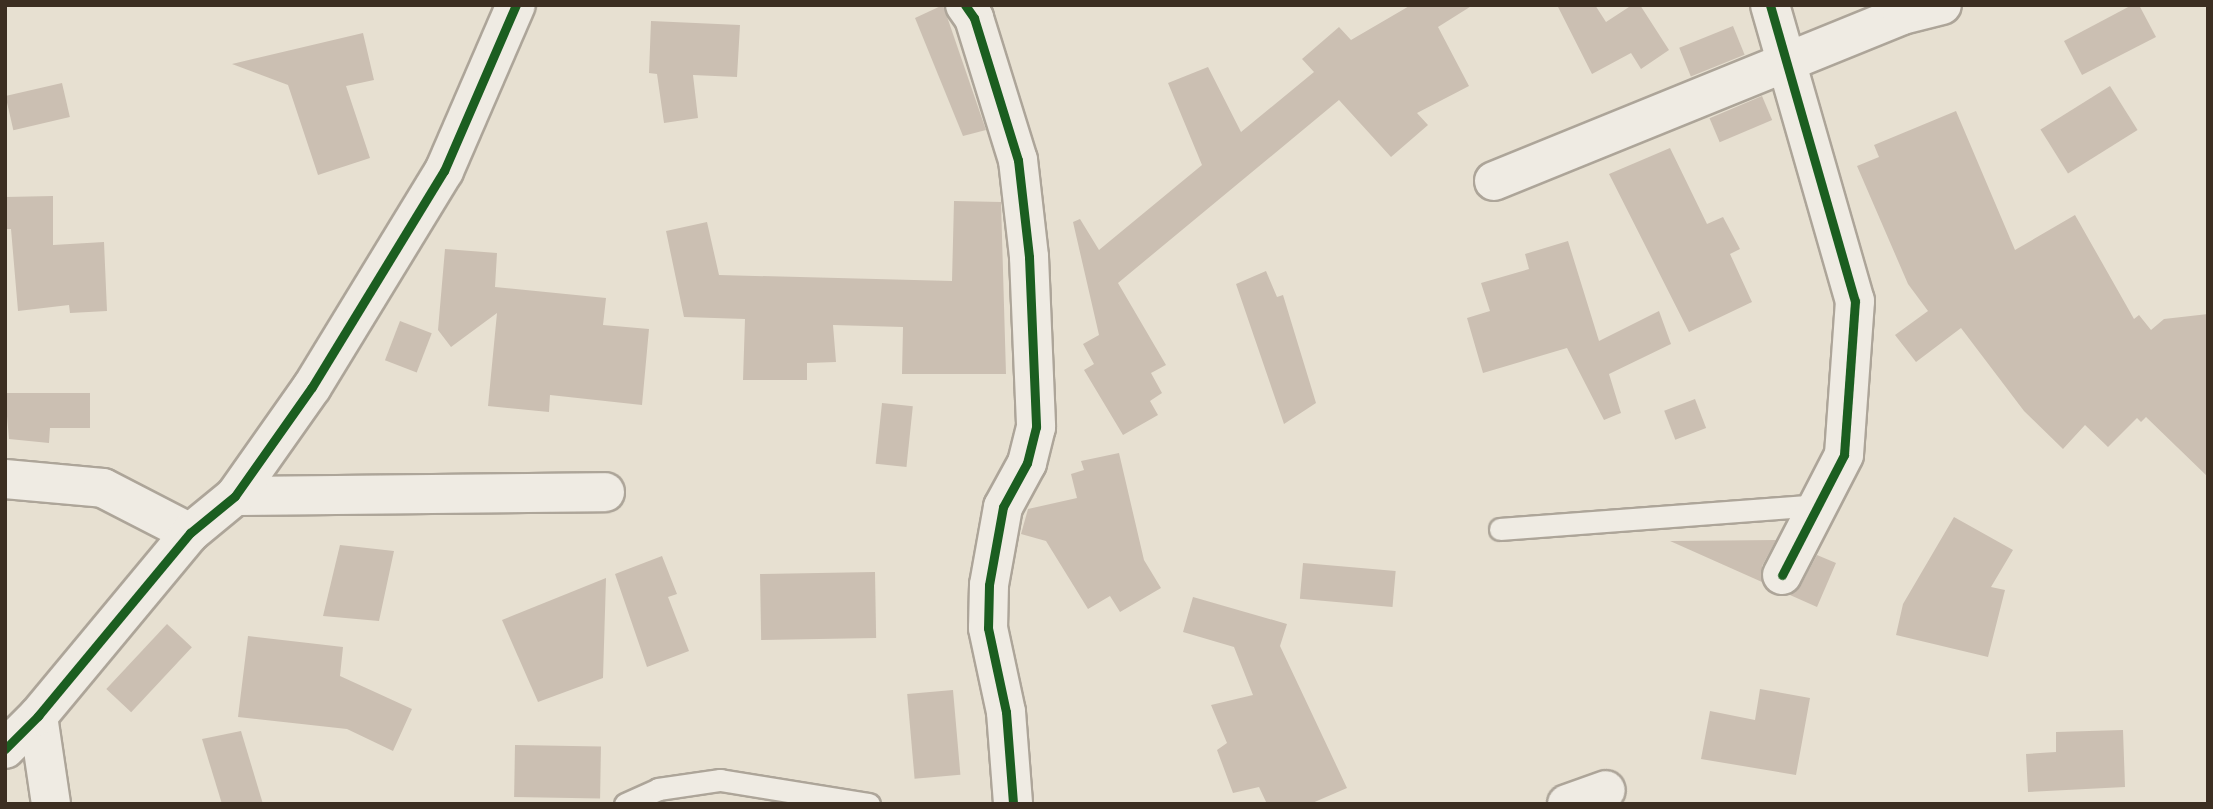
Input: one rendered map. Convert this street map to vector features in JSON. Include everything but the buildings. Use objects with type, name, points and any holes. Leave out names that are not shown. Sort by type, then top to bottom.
[{"type":"street","points":[[5,749],[38,716],[190,533],[235,496],[312,387],[443,170],[516,5]]},
{"type":"street","points":[[965,5],[974,18],[1018,160],[1029,257],[1036,427],[1027,463],[1003,507],[989,584],[988,628],[1006,712],[1013,804]]},
{"type":"street","points":[[1770,5],[1790,62],[1855,300],[1844,455],[1782,575]]},
{"type":"street","points":[[1494,181],[1902,15],[1942,5]]},
{"type":"street","points":[[5,480],[103,488],[190,533]]},
{"type":"street","points":[[235,496],[605,492]]},
{"type":"street","points":[[38,716],[51,804]]},
{"type":"street","points":[[1567,804],[1606,790]]},
{"type":"lane","points":[[1500,529],[1820,505]]},
{"type":"lane","points":[[625,804],[658,789],[720,780],[869,804]]},
{"type":"cycle path","points":[[5,749],[38,716],[190,533],[235,496],[312,387],[444,171],[516,5]]},
{"type":"cycle path","points":[[965,5],[974,18],[1018,160],[1029,257],[1036,427],[1027,463],[1003,507],[989,585],[988,628],[1006,712],[1013,804]]},
{"type":"cycle path","points":[[1770,5],[1855,301],[1844,455],[1782,575]]}]
